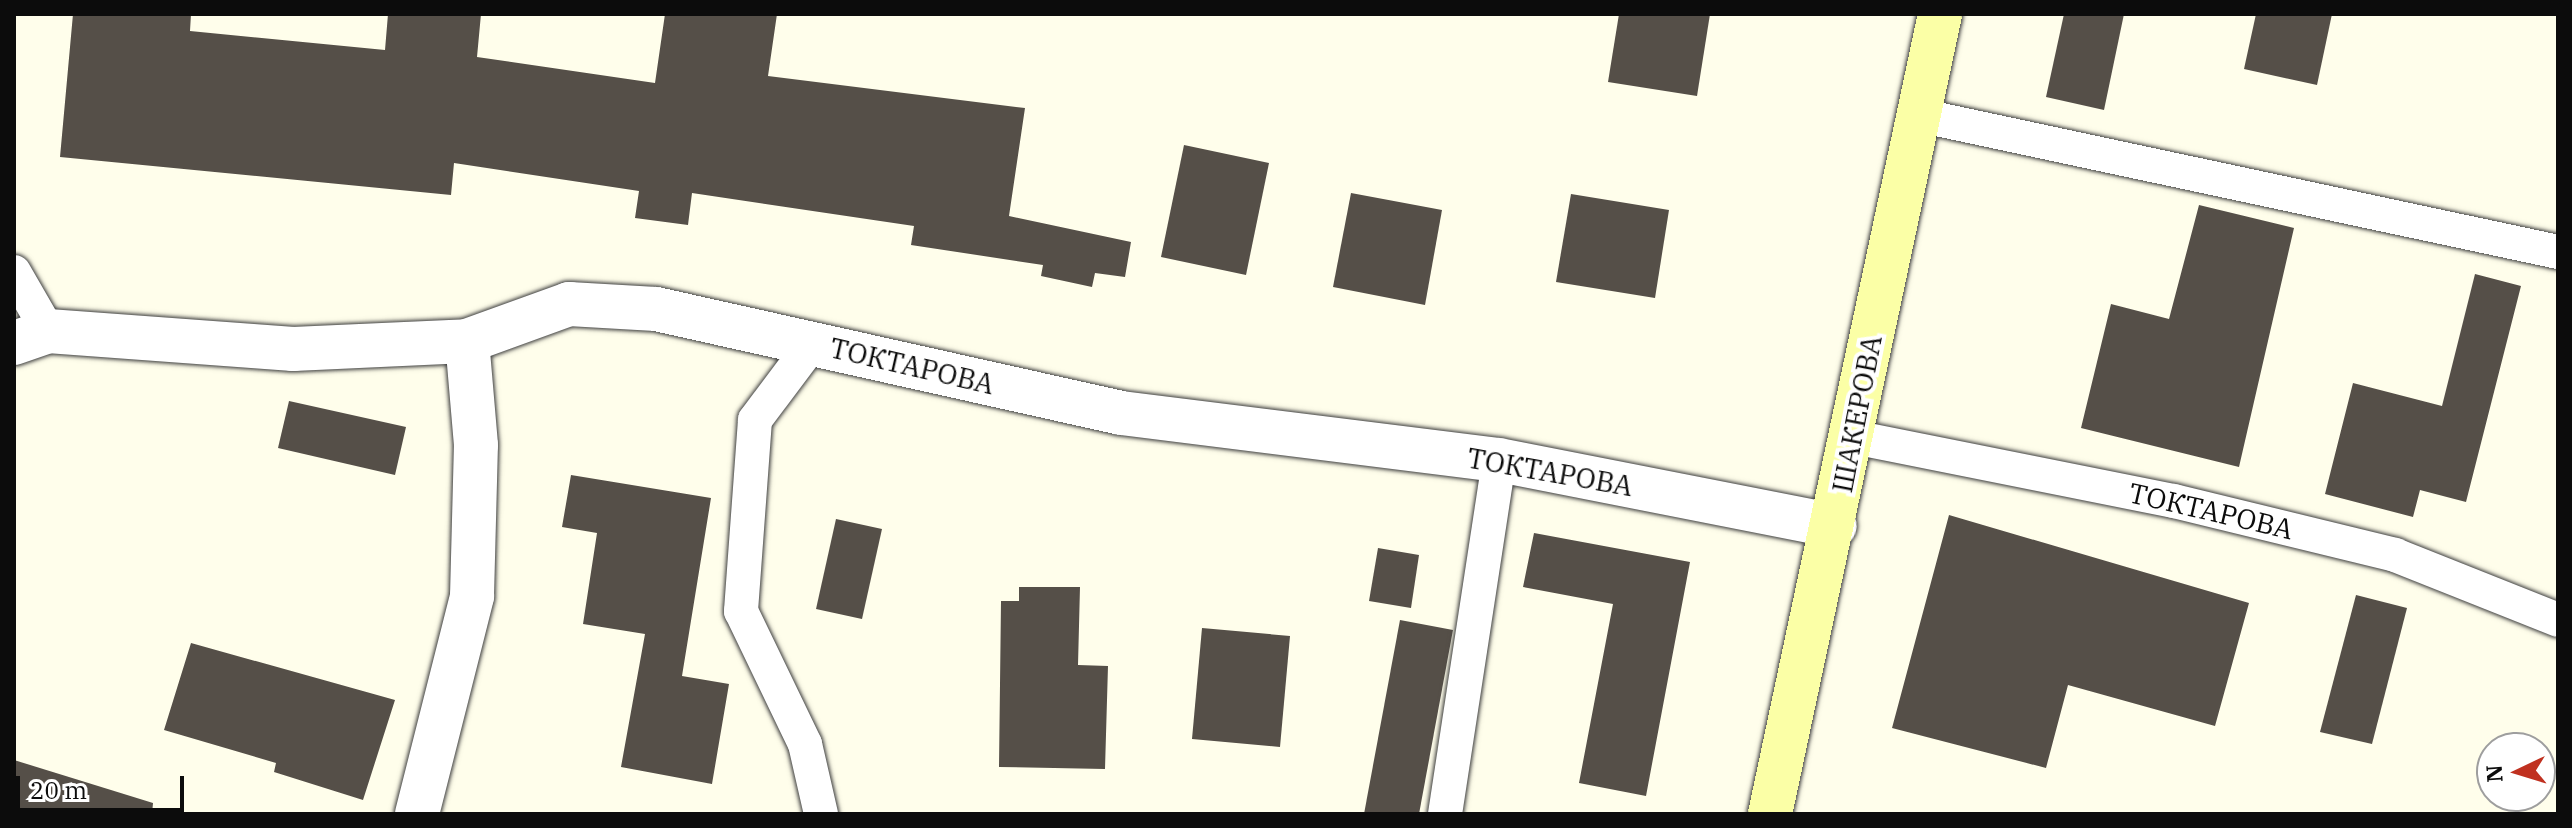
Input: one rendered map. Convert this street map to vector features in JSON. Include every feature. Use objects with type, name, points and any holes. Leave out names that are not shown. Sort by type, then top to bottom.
[{"type":"street","name":"ШАКЕРОВА","points":[[1770,814],[1835,526],[1940,14]]},
{"type":"street","name":"ТОКТАРОВА","points":[[31,337],[293,349],[467,341],[569,304],[656,309],[1121,413],[1499,460],[1835,526]]},
{"type":"street","points":[[417,814],[472,596],[476,445],[467,341]]},
{"type":"lane","points":[[1918,115],[2558,252]]},
{"type":"lane","points":[[14,272],[31,337]]},
{"type":"lane","points":[[812,344],[755,420],[741,611],[805,744],[821,814]]},
{"type":"lane","name":"ТОКТАРОВА","points":[[1853,437],[2174,501],[2395,555],[2558,620]]},
{"type":"lane","points":[[1445,814],[1499,460]]},
{"type":"building","points":[[73,14],[191,14],[190,31],[385,50],[388,14],[481,14],[477,57],[655,83],[665,14],[777,14],[768,76],[1025,108],[1009,216],[1131,242],[1125,277],[1095,273],[1092,287],[1041,276],[1043,265],[911,245],[914,226],[692,193],[688,225],[635,218],[639,191],[454,163],[451,195],[60,157]]},
{"type":"building","points":[[1619,14],[1710,14],[1697,96],[1608,82]]},
{"type":"building","points":[[2064,14],[2124,14],[2104,110],[2046,97]]},
{"type":"building","points":[[2256,14],[2332,14],[2317,85],[2244,69]]},
{"type":"building","points":[[1184,145],[1269,163],[1246,275],[1161,257]]},
{"type":"building","points":[[1351,193],[1442,210],[1425,305],[1333,287]]},
{"type":"building","points":[[1571,194],[1669,210],[1655,298],[1556,282]]},
{"type":"building","points":[[2199,205],[2294,228],[2239,467],[2081,428],[2111,304],[2169,319]]},
{"type":"building","points":[[2475,274],[2521,286],[2466,502],[2420,490],[2413,517],[2325,494],[2353,383],[2442,406]]},
{"type":"building","points":[[289,401],[406,427],[395,475],[278,448]]},
{"type":"building","points":[[571,475],[711,498],[682,676],[729,684],[712,784],[621,767],[645,634],[583,624],[597,533],[562,527]]},
{"type":"building","points":[[1949,515],[2249,603],[2215,726],[2068,685],[2046,768],[1892,728]]},
{"type":"building","points":[[836,519],[882,529],[862,619],[816,609]]},
{"type":"building","points":[[1534,533],[1690,562],[1646,796],[1579,783],[1613,604],[1523,587]]},
{"type":"building","points":[[1378,548],[1419,555],[1411,608],[1369,601]]},
{"type":"building","points":[[1019,587],[1080,587],[1078,665],[1108,666],[1105,769],[999,767],[1001,601],[1019,601]]},
{"type":"building","points":[[2356,595],[2407,608],[2372,744],[2320,732]]},
{"type":"building","points":[[1400,620],[1453,630],[1419,814],[1364,814]]},
{"type":"building","points":[[1202,628],[1290,636],[1280,747],[1192,739]]},
{"type":"building","points":[[191,643],[395,700],[363,800],[274,772],[276,763],[164,730]]},
{"type":"building","points":[[14,760],[153,803],[152,814],[14,814]]}]
